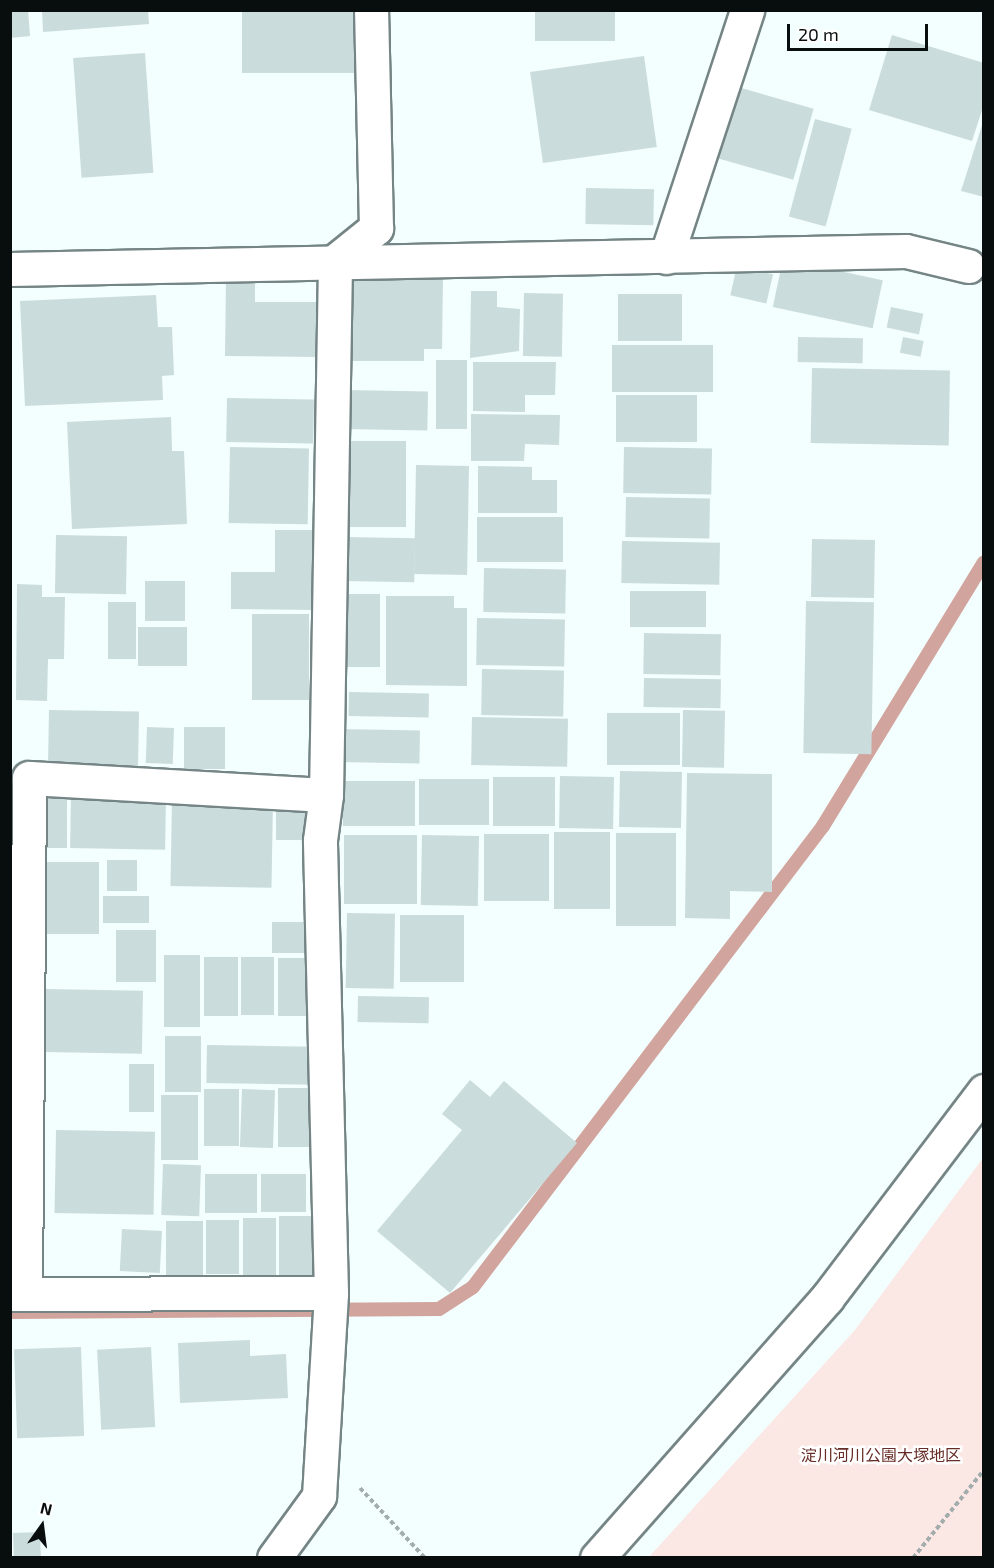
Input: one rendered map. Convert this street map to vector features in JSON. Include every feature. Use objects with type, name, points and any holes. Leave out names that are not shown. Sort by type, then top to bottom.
[{"type":"street","points":[[335,261],[376,228],[371,10]]},
{"type":"street","points":[[666,257],[747,10]]},
{"type":"street","points":[[10,269],[906,251],[968,266]]},
{"type":"street","points":[[274,1557],[319,1496],[319,1444],[331,1293],[320,840],[326,795],[335,261]]},
{"type":"street","points":[[326,795],[29,778],[18,1293],[331,1293]]},
{"type":"street","points":[[597,1557],[827,1298],[984,1091]]},
{"type":"path","points":[[319,1444],[424,1557]]},
{"type":"path","points":[[913,1557],[984,1470]]},
{"type":"green space","name":"淀川河川公園大塚地区","points":[[983,1158],[983,1557],[649,1557],[855,1330]]},
{"type":"building","points":[[10,10],[28,10],[30,36],[10,38]]},
{"type":"building","points":[[42,10],[148,10],[149,24],[43,32]]},
{"type":"building","points":[[242,10],[354,10],[354,73],[242,73]]},
{"type":"building","points":[[535,10],[615,10],[615,41],[535,41]]},
{"type":"building","points":[[892,35],[984,63],[984,104],[972,141],[869,110]]},
{"type":"building","points":[[145,53],[153,173],[82,178],[73,58]]},
{"type":"building","points":[[644,56],[657,147],[543,163],[530,72]]},
{"type":"building","points":[[731,85],[814,109],[793,180],[711,156]]},
{"type":"building","points":[[815,119],[852,129],[826,226],[789,217]]},
{"type":"building","points":[[984,119],[984,197],[961,191]]},
{"type":"building","points":[[586,188],[654,189],[653,225],[585,224]]},
{"type":"building","points":[[783,259],[883,280],[873,328],[773,307]]},
{"type":"building","points":[[737,266],[773,274],[766,304],[730,295]]},
{"type":"building","points":[[346,276],[443,277],[442,349],[424,349],[424,361],[346,361]]},
{"type":"building","points":[[226,280],[255,280],[255,302],[319,302],[318,357],[225,356]]},
{"type":"building","points":[[471,291],[497,291],[497,307],[520,309],[519,351],[470,358]]},
{"type":"building","points":[[524,293],[563,294],[562,357],[523,356]]},
{"type":"building","points":[[618,294],[682,294],[682,341],[618,341]]},
{"type":"building","points":[[156,295],[158,327],[172,327],[174,375],[162,376],[163,400],[25,406],[20,301]]},
{"type":"building","points":[[891,307],[923,314],[919,334],[887,328]]},
{"type":"building","points":[[798,337],[863,338],[863,363],[798,362]]},
{"type":"building","points":[[903,337],[924,341],[921,357],[900,353]]},
{"type":"building","points":[[612,345],[713,345],[713,392],[612,392]]},
{"type":"building","points":[[436,360],[467,360],[467,429],[436,429]]},
{"type":"building","points":[[473,362],[556,362],[555,395],[525,395],[525,412],[473,411]]},
{"type":"building","points":[[812,368],[950,370],[949,445],[811,443]]},
{"type":"building","points":[[345,390],[428,391],[427,430],[344,429]]},
{"type":"building","points":[[616,395],[697,395],[697,442],[616,442]]},
{"type":"building","points":[[227,398],[314,400],[313,444],[226,442]]},
{"type":"building","points":[[471,414],[560,415],[559,445],[525,444],[524,461],[471,461]]},
{"type":"building","points":[[171,417],[172,451],[184,451],[187,524],[72,529],[67,422]]},
{"type":"building","points":[[350,441],[406,441],[406,527],[350,527]]},
{"type":"building","points":[[230,447],[309,448],[308,524],[229,523]]},
{"type":"building","points":[[624,447],[712,449],[711,495],[623,493]]},
{"type":"building","points":[[416,465],[469,466],[467,575],[414,574]]},
{"type":"building","points":[[478,466],[532,467],[532,480],[557,480],[557,513],[478,513]]},
{"type":"building","points":[[626,497],[710,498],[709,538],[625,537]]},
{"type":"building","points":[[477,517],[563,517],[563,562],[477,562]]},
{"type":"building","points":[[275,530],[314,530],[314,610],[231,609],[231,572],[275,572]]},
{"type":"building","points":[[56,535],[127,536],[126,594],[55,593]]},
{"type":"building","points":[[344,537],[415,538],[414,582],[343,581]]},
{"type":"building","points":[[812,539],[875,540],[874,598],[811,597]]},
{"type":"building","points":[[622,541],[720,543],[719,585],[621,583]]},
{"type":"building","points":[[484,568],[566,569],[565,613],[483,612]]},
{"type":"building","points":[[145,581],[185,581],[185,621],[145,621]]},
{"type":"building","points":[[17,584],[42,585],[42,597],[65,597],[64,659],[48,659],[47,701],[16,700]]},
{"type":"building","points":[[630,591],[706,591],[706,627],[630,627]]},
{"type":"building","points":[[343,594],[380,594],[380,667],[343,667]]},
{"type":"building","points":[[386,596],[454,596],[454,608],[467,608],[467,686],[386,685]]},
{"type":"building","points":[[806,601],[874,602],[871,754],[803,753]]},
{"type":"building","points":[[108,602],[136,602],[136,659],[108,659]]},
{"type":"building","points":[[252,614],[309,614],[309,700],[252,700]]},
{"type":"building","points":[[477,618],[565,620],[564,667],[476,665]]},
{"type":"building","points":[[138,627],[187,627],[187,666],[138,666]]},
{"type":"building","points":[[644,633],[721,634],[720,675],[643,674]]},
{"type":"building","points":[[482,669],[564,670],[563,716],[481,715]]},
{"type":"building","points":[[644,678],[721,679],[720,708],[643,707]]},
{"type":"building","points":[[349,692],[429,693],[429,717],[349,716]]},
{"type":"building","points":[[49,710],[139,712],[138,770],[48,768]]},
{"type":"building","points":[[683,710],[725,711],[724,768],[682,767]]},
{"type":"building","points":[[607,713],[680,713],[680,765],[607,765]]},
{"type":"building","points":[[472,717],[568,719],[567,767],[471,765]]},
{"type":"building","points":[[147,727],[174,728],[173,764],[146,763]]},
{"type":"building","points":[[184,727],[225,727],[225,769],[184,769]]},
{"type":"building","points":[[339,729],[420,730],[419,763],[338,762]]},
{"type":"building","points":[[620,771],[682,772],[681,828],[619,827]]},
{"type":"building","points":[[687,773],[772,774],[772,892],[730,891],[730,919],[685,918]]},
{"type":"building","points":[[560,776],[614,777],[613,829],[559,828]]},
{"type":"building","points":[[493,777],[555,777],[555,826],[493,826]]},
{"type":"building","points":[[419,779],[489,779],[489,825],[419,825]]},
{"type":"building","points":[[343,781],[415,781],[415,826],[343,826]]},
{"type":"building","points":[[43,796],[67,796],[67,848],[43,848]]},
{"type":"building","points":[[71,796],[166,798],[165,850],[70,848]]},
{"type":"building","points":[[172,799],[273,801],[271,888],[170,886]]},
{"type":"building","points":[[276,799],[311,799],[311,840],[276,840]]},
{"type":"building","points":[[554,832],[610,832],[610,909],[554,909]]},
{"type":"building","points":[[616,833],[676,833],[676,926],[616,926]]},
{"type":"building","points":[[484,834],[549,834],[549,901],[484,901]]},
{"type":"building","points":[[344,835],[417,835],[417,904],[344,904]]},
{"type":"building","points":[[422,835],[479,836],[478,906],[421,905]]},
{"type":"building","points":[[107,860],[137,860],[137,891],[107,891]]},
{"type":"building","points":[[34,862],[99,862],[99,934],[34,934]]},
{"type":"building","points":[[103,896],[149,896],[149,923],[103,923]]},
{"type":"building","points":[[347,913],[395,914],[394,989],[346,988]]},
{"type":"building","points":[[400,915],[464,915],[464,982],[400,982]]},
{"type":"building","points":[[272,922],[316,922],[316,953],[272,953]]},
{"type":"building","points":[[116,930],[156,930],[156,982],[116,982]]},
{"type":"building","points":[[164,955],[200,955],[200,1027],[164,1027]]},
{"type":"building","points":[[204,957],[238,957],[238,1016],[204,1016]]},
{"type":"building","points":[[241,957],[274,957],[274,1015],[241,1015]]},
{"type":"building","points":[[278,958],[314,958],[314,1016],[278,1016]]},
{"type":"building","points":[[46,989],[143,991],[142,1054],[45,1052]]},
{"type":"building","points":[[358,996],[429,997],[429,1023],[358,1022]]},
{"type":"building","points":[[165,1036],[201,1036],[201,1092],[165,1092]]},
{"type":"building","points":[[207,1045],[313,1047],[312,1085],[206,1083]]},
{"type":"building","points":[[129,1064],[154,1064],[154,1112],[129,1112]]},
{"type":"building","points":[[470,1080],[490,1097],[504,1081],[577,1143],[450,1293],[377,1231],[462,1130],[442,1114]]},
{"type":"building","points":[[278,1088],[314,1088],[314,1147],[278,1147]]},
{"type":"building","points":[[204,1089],[239,1089],[239,1146],[204,1146]]},
{"type":"building","points":[[242,1089],[275,1090],[273,1148],[240,1147]]},
{"type":"building","points":[[161,1095],[198,1095],[198,1160],[161,1160]]},
{"type":"building","points":[[56,1130],[155,1132],[154,1215],[55,1213]]},
{"type":"building","points":[[163,1164],[201,1165],[199,1216],[161,1215]]},
{"type":"building","points":[[205,1174],[257,1174],[257,1213],[205,1213]]},
{"type":"building","points":[[261,1174],[306,1174],[306,1212],[261,1212]]},
{"type":"building","points":[[279,1216],[314,1216],[314,1275],[279,1275]]},
{"type":"building","points":[[243,1218],[276,1218],[276,1275],[243,1275]]},
{"type":"building","points":[[206,1220],[239,1220],[239,1274],[206,1274]]},
{"type":"building","points":[[166,1221],[203,1221],[203,1275],[166,1275]]},
{"type":"building","points":[[122,1229],[162,1231],[160,1273],[120,1271]]},
{"type":"building","points":[[250,1340],[250,1356],[286,1354],[288,1398],[180,1403],[178,1343]]},
{"type":"building","points":[[81,1347],[84,1436],[17,1438],[14,1349]]},
{"type":"building","points":[[151,1347],[155,1427],[101,1430],[97,1350]]},
{"type":"building","points":[[40,1532],[41,1558],[14,1558],[13,1533]]},
{"type":"waterway","points":[[10,1312],[439,1309],[473,1287],[823,826],[984,562]]}]
